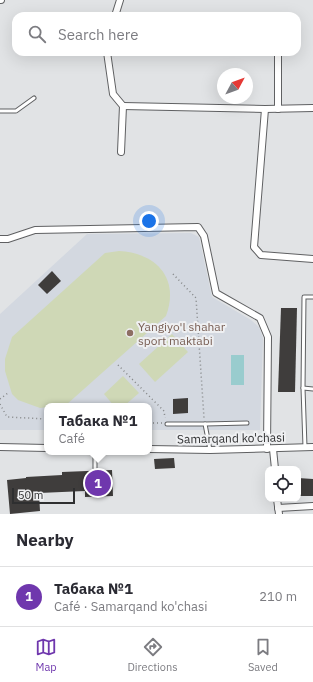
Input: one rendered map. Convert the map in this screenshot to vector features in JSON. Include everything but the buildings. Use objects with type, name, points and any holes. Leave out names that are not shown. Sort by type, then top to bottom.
[{"type":"street","points":[[116,12],[120,0]]},
{"type":"street","points":[[108,56],[113,94],[123,106],[121,152]]},
{"type":"street","points":[[278,56],[278,109]]},
{"type":"street","points":[[123,106],[265,109],[313,108]]},
{"type":"street","points":[[265,109],[254,247],[261,255],[313,259]]},
{"type":"street","points":[[0,239],[8,240],[35,230],[198,227],[204,236],[216,293],[260,318],[268,337],[270,449],[274,466]]},
{"type":"street","points":[[0,447],[44,448]]},
{"type":"street","name":"Samarqand ko'chasi","points":[[152,449],[210,450],[313,447]]},
{"type":"street","points":[[278,511],[313,506]]},
{"type":"lane","points":[[0,111],[16,111],[34,98]]},
{"type":"lane","points":[[306,447],[303,388],[304,297],[313,297]]},
{"type":"lane","points":[[303,388],[313,389]]},
{"type":"lane","points":[[167,424],[247,424]]},
{"type":"lane","points":[[205,424],[210,450]]},
{"type":"lane","points":[[95,455],[95,468]]},
{"type":"path","points":[[173,274],[196,298],[205,424]]},
{"type":"path","points":[[118,365],[164,411],[167,424],[152,423]]},
{"type":"path","points":[[0,399],[8,393]]},
{"type":"path","points":[[0,404],[7,417],[44,419]]},
{"type":"shaded area","name":"Yangiyo'l shahar sport maktabi","points":[[191,233],[199,237],[212,297],[251,320],[259,327],[263,338],[260,430],[152,430],[152,403],[44,403],[44,430],[0,430],[0,314],[87,234]]},
{"type":"green space","points":[[119,251],[132,253],[154,262],[162,270],[167,279],[170,290],[170,302],[166,316],[68,403],[44,403],[44,408],[40,408],[18,400],[12,394],[5,371],[5,359],[12,337],[105,253]]},
{"type":"green space","points":[[172,334],[188,352],[155,382],[139,364]]},
{"type":"green space","points":[[123,376],[139,393],[127,403],[112,403],[104,394]]},
{"type":"water","points":[[231,355],[244,355],[244,385],[231,385]]},
{"type":"place","name":"Yangiyo'l shahar sport maktabi","points":[[130,333]]},
{"type":"place","name":"Табака №1","points":[[98,483]]}]
